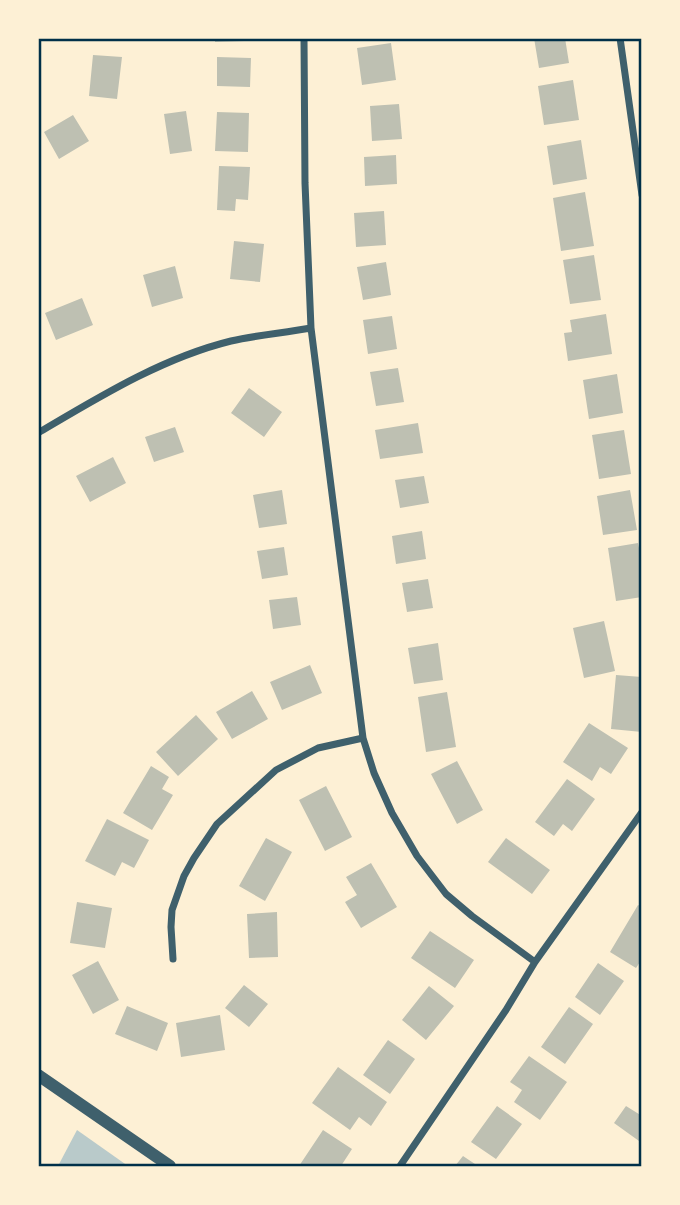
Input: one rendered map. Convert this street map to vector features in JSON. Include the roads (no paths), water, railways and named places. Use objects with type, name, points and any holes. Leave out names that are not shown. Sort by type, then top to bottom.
[{"type":"street","points":[[304,38],[305,183],[311,328],[363,738],[374,773],[393,813],[417,856],[446,894],[535,962]]},
{"type":"street","points":[[620,38],[642,195]]},
{"type":"street","points":[[38,433],[105,393],[180,357],[231,341],[311,328]]},
{"type":"street","points":[[173,958],[172,910],[189,867],[217,824],[276,770],[318,748],[363,738]]},
{"type":"street","points":[[400,1167],[506,1010],[535,962],[642,812]]},
{"type":"street","points":[[38,1075],[170,1167]]}]
